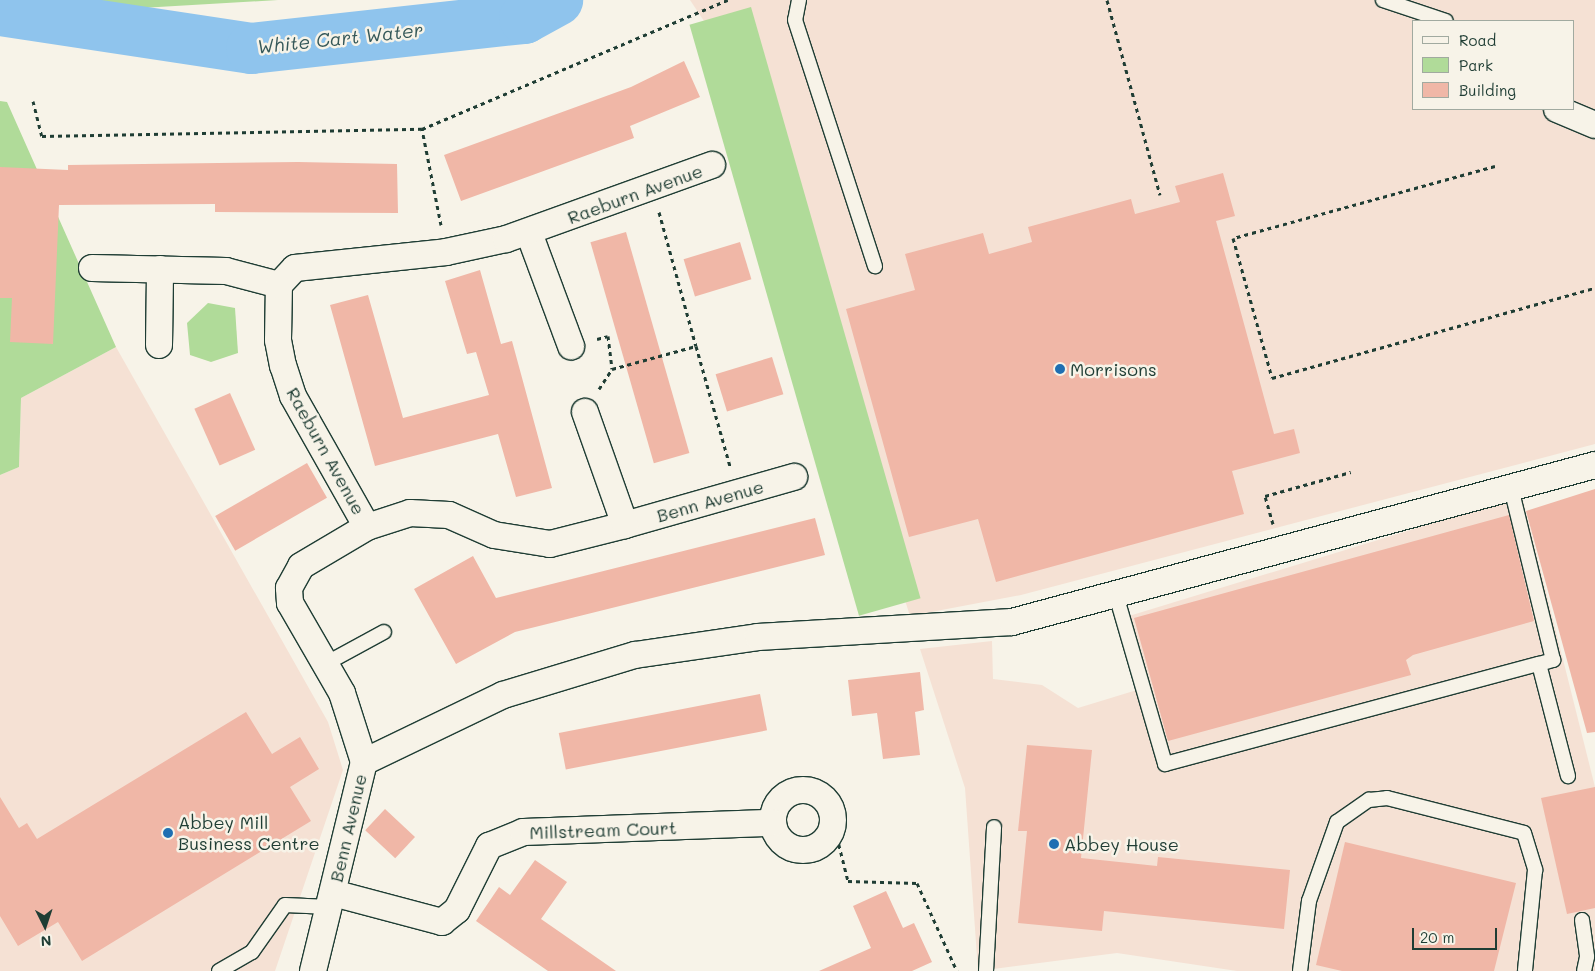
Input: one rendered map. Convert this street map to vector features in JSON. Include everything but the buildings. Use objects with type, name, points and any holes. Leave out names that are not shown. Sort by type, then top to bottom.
[{"type":"street","points":[[1559,110],[1595,125]]},
{"type":"street","name":"Raeburn Avenue","points":[[367,527],[293,396],[278,340],[279,285],[294,268],[446,252],[529,233],[712,165]]},
{"type":"street","points":[[529,233],[571,346]]},
{"type":"street","points":[[92,268],[226,271],[279,285]]},
{"type":"street","points":[[159,345],[160,269]]},
{"type":"street","points":[[585,412],[625,525]]},
{"type":"street","points":[[364,762],[503,695],[635,655],[758,637],[1012,622],[1595,465]]},
{"type":"street","name":"Benn Avenue","points":[[313,971],[364,762],[342,693],[290,603],[289,588],[301,566],[367,527],[410,513],[449,515],[494,534],[550,544],[625,525],[794,477]]},
{"type":"street","points":[[801,790],[820,796],[833,821],[821,843],[806,850],[787,846],[773,823],[777,804],[801,790]]},
{"type":"street","name":"Millstream Court","points":[[331,900],[442,922],[457,910],[489,846],[523,832],[773,823]]},
{"type":"lane","points":[[799,0],[795,20],[875,266]]},
{"type":"lane","points":[[1383,0],[1443,20]]},
{"type":"lane","points":[[1116,594],[1165,764],[1539,664],[1553,660],[1511,488]]},
{"type":"lane","points":[[326,664],[384,632]]},
{"type":"lane","points":[[1539,664],[1568,776]]},
{"type":"lane","points":[[1300,971],[1309,901],[1337,822],[1369,800],[1387,798],[1524,833],[1535,870],[1525,971]]},
{"type":"lane","points":[[986,971],[994,827]]},
{"type":"lane","points":[[219,971],[252,952],[285,905],[331,900]]},
{"type":"lane","points":[[1582,920],[1584,971]]},
{"type":"path","points":[[34,101],[42,136],[422,129],[728,0]]},
{"type":"path","points":[[1107,0],[1160,195]]},
{"type":"path","points":[[422,129],[446,252]]},
{"type":"path","points":[[1495,166],[1233,238],[1272,378],[1595,288]]},
{"type":"path","points":[[652,188],[738,493]]},
{"type":"path","points":[[585,412],[612,369],[696,346]]},
{"type":"path","points":[[1279,549],[1266,496],[1351,472]]},
{"type":"path","points":[[833,821],[848,882],[916,883],[957,971]]},
{"type":"shaded area","points":[[690,0],[1595,0],[1595,444],[1021,595],[910,616],[736,69]]},
{"type":"shaded area","points":[[116,347],[328,722],[343,770],[275,971],[0,971],[0,475],[19,467],[21,398]]},
{"type":"shaded area","points":[[1522,496],[1595,787],[1595,971],[1237,971],[1117,953],[978,971],[965,788],[920,649],[992,641],[993,679],[1042,685],[1078,708],[1150,686],[1129,616]]},
{"type":"green space","points":[[90,0],[278,0],[124,9]]},
{"type":"green space","points":[[751,7],[921,598],[859,616],[689,25]]},
{"type":"green space","points":[[0,101],[7,102],[116,347],[21,398],[19,467],[0,475]]},
{"type":"green space","points":[[208,303],[235,308],[238,353],[211,362],[190,355],[187,323]]},
{"type":"water","points":[[543,0],[582,0],[524,18]]},
{"type":"waterway","name":"White Cart Water","points":[[0,10],[251,48],[524,18],[557,0]]},
{"type":"place","name":"Morrisons","points":[[1060,369]]},
{"type":"place","name":"Abbey Mill Business Centre","points":[[168,833]]},
{"type":"place","name":"Abbey House","points":[[1054,844]]}]
